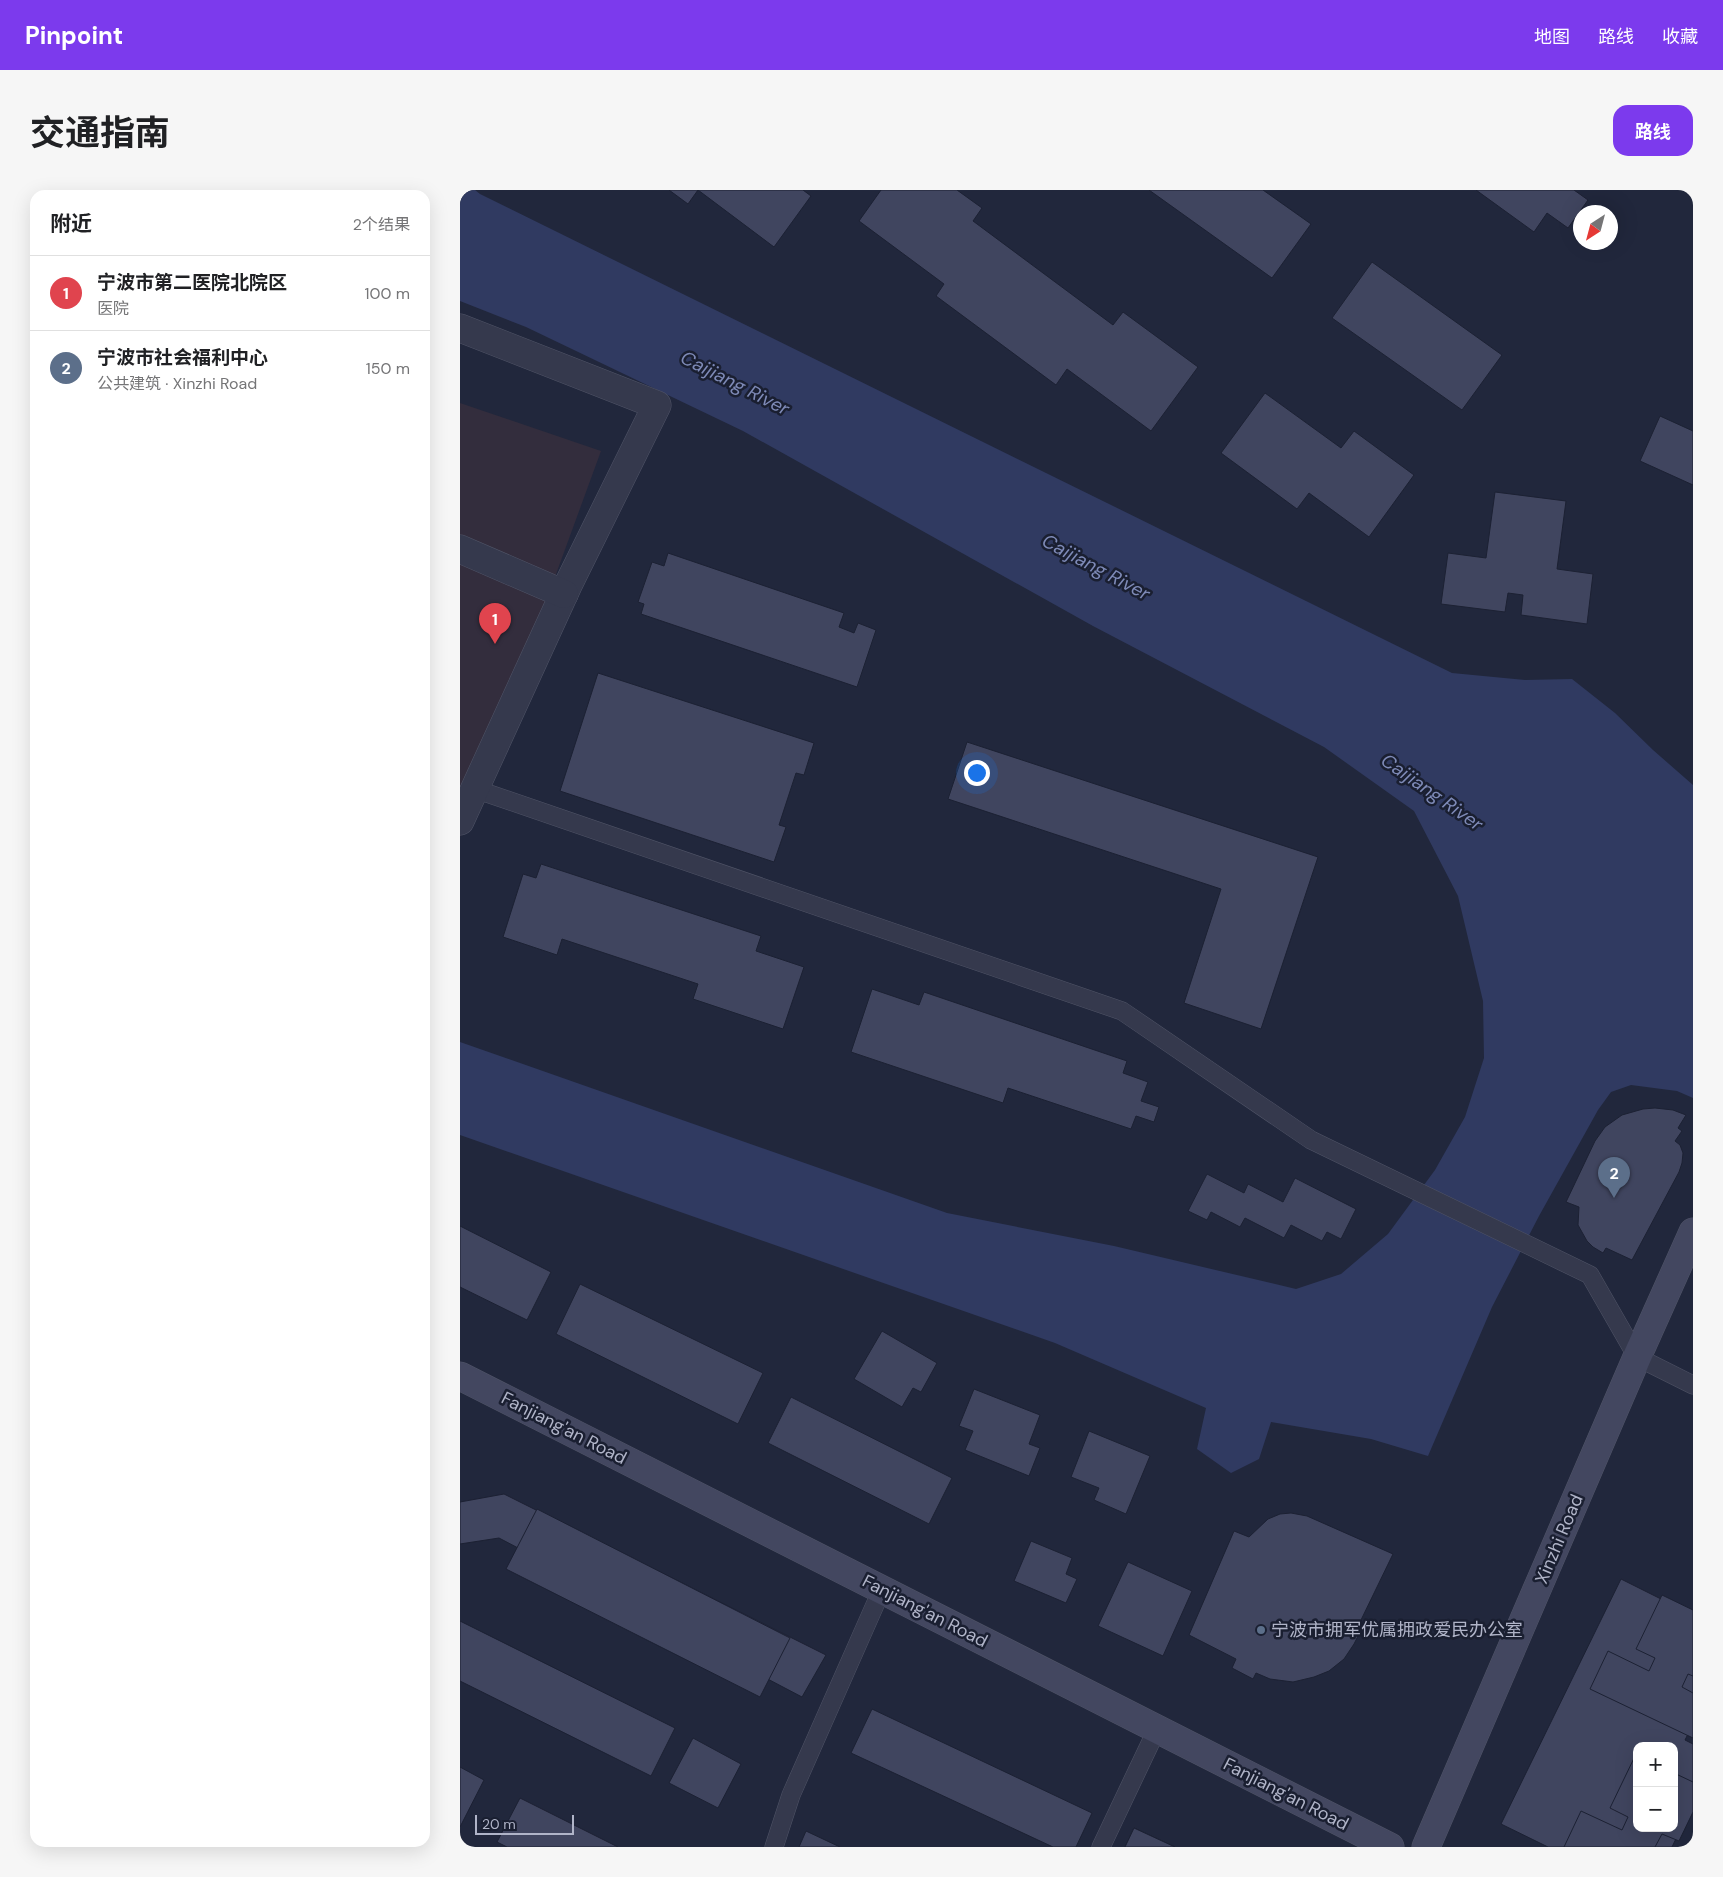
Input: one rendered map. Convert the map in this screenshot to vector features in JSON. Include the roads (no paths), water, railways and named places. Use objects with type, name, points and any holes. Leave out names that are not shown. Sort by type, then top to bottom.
[{"type":"street","points":[[460,328],[657,405],[564,594],[460,821]]},
{"type":"street","points":[[460,549],[564,594]]},
{"type":"street","name":"Xinzhi Road","points":[[1426,1847],[1637,1356],[1693,1232]]},
{"type":"street","name":"Fanjiang'an Road","points":[[460,1376],[1390,1847]]},
{"type":"lane","points":[[475,789],[1122,1011],[1311,1140],[1590,1275],[1637,1356],[1693,1385]]},
{"type":"lane","points":[[774,1847],[791,1795],[882,1590]]},
{"type":"lane","points":[[1101,1847],[1157,1729]]},
{"type":"water","name":"Caijiang River","points":[[460,190],[475,190],[1452,673],[1525,680],[1572,679],[1615,713],[1693,785],[1693,1098],[1677,1091],[1631,1085],[1611,1092],[1598,1110],[1539,1216],[1492,1307],[1428,1456],[1371,1439],[1271,1422],[1259,1459],[1231,1473],[1197,1449],[1206,1408],[1055,1343],[460,1135],[460,1042],[947,1213],[1114,1246],[1296,1289],[1341,1274],[1388,1234],[1435,1170],[1465,1117],[1484,1058],[1483,1001],[1458,896],[1414,811],[1324,747],[1093,626],[743,431],[526,327],[460,301]]},
{"type":"place","name":"宁波市第二医院北院区","points":[[495,644]]},
{"type":"place","name":"宁波市社会福利中心","points":[[1614,1198]]},
{"type":"place","name":"宁波市拥军优属拥政爱民办公室","points":[[1261,1630]]}]
